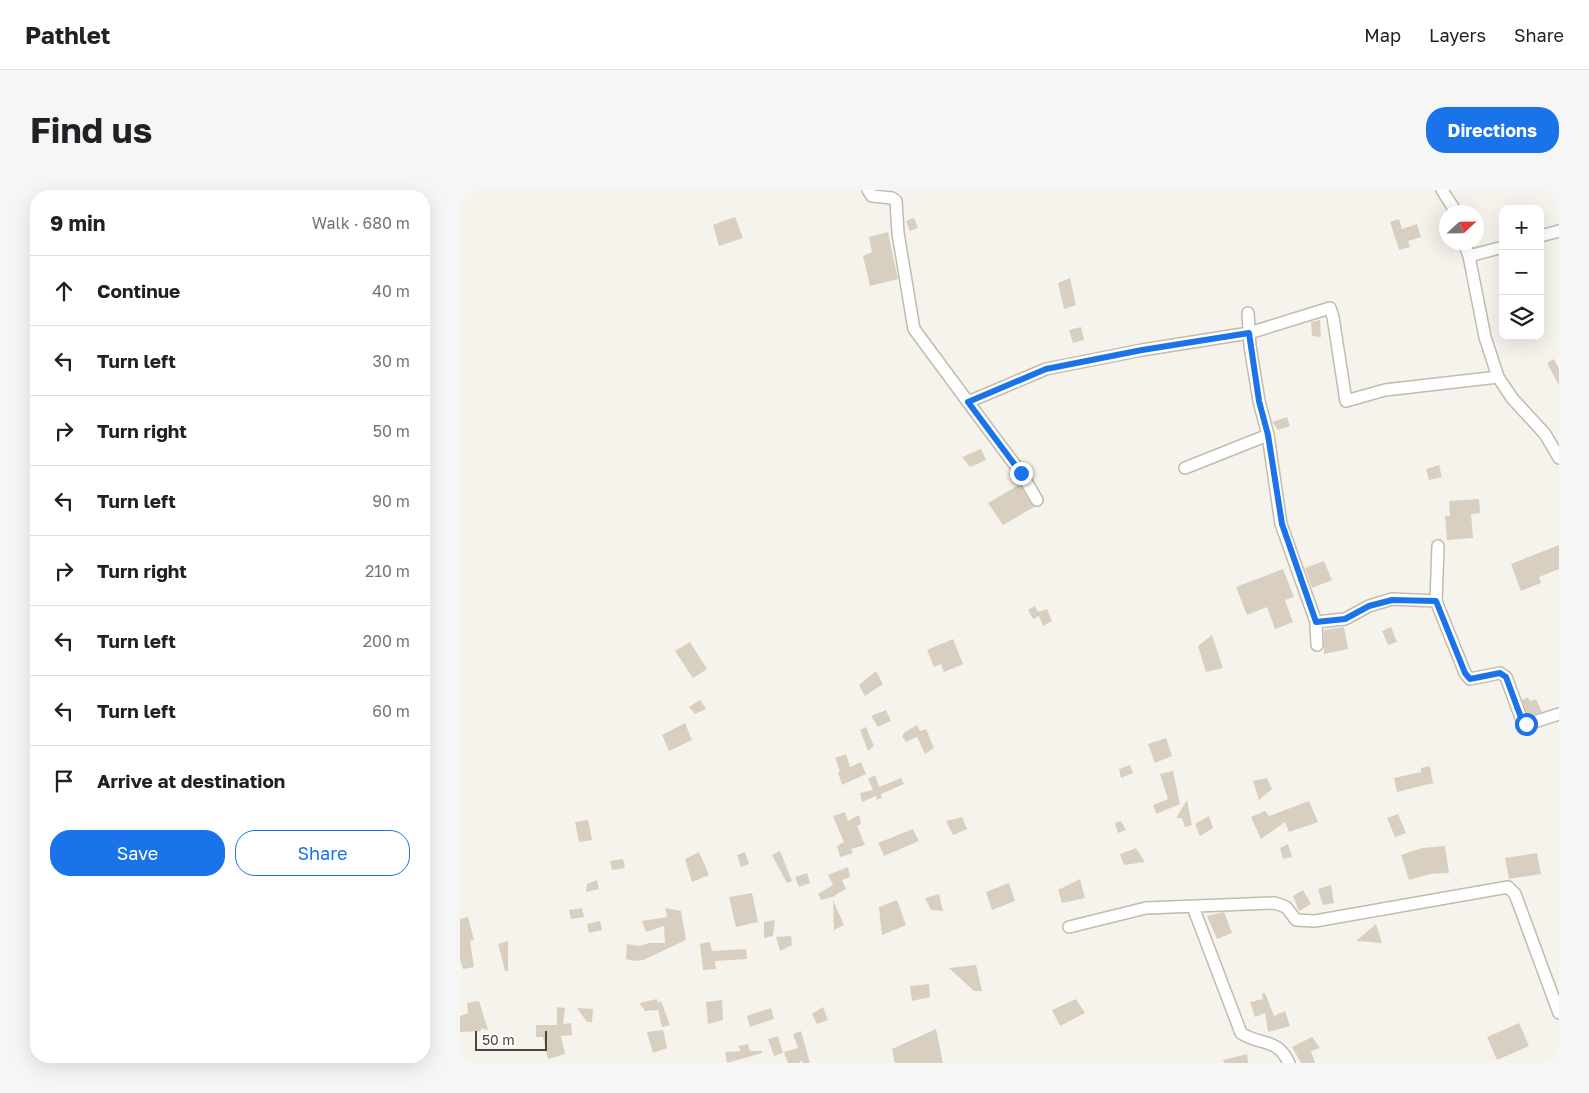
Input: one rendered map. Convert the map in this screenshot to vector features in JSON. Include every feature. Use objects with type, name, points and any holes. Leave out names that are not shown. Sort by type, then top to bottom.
[{"type":"street","points":[[868,190],[872,196],[892,198],[896,201],[914,329],[1021,473],[1037,500]]},
{"type":"street","points":[[1442,190],[1452,205]]},
{"type":"street","points":[[1544,235],[1559,230]]},
{"type":"street","points":[[1469,256],[1499,248]]},
{"type":"street","points":[[1467,250],[1484,338],[1498,377],[1512,398],[1545,434],[1559,458]]},
{"type":"street","points":[[968,402],[1046,369],[1142,350],[1249,333],[1330,308],[1333,317],[1344,397],[1349,402],[1386,390],[1498,377]]},
{"type":"street","points":[[1248,313],[1259,401],[1268,435],[1282,524],[1316,622],[1317,645]]},
{"type":"street","points":[[1185,468],[1268,435]]},
{"type":"street","points":[[1438,546],[1436,601],[1465,673],[1470,679],[1500,673],[1506,677],[1523,723],[1531,723],[1559,714]]},
{"type":"street","points":[[1316,622],[1345,619],[1369,606],[1392,600],[1436,601]]},
{"type":"street","points":[[1069,926],[1146,908],[1275,902],[1286,907],[1296,920],[1315,921],[1508,887],[1515,894],[1559,1013]]},
{"type":"street","points":[[1193,907],[1241,1033],[1279,1048],[1288,1063]]},
{"type":"building","points":[[735,217],[743,238],[719,246],[713,225]]},
{"type":"building","points":[[914,218],[918,228],[910,231],[906,221]]},
{"type":"building","points":[[1399,219],[1402,229],[1417,224],[1421,237],[1408,241],[1410,247],[1399,250],[1390,222]]},
{"type":"building","points":[[888,232],[898,279],[870,286],[863,256],[872,252],[869,237]]},
{"type":"building","points":[[1070,278],[1076,305],[1064,309],[1058,283]]},
{"type":"building","points":[[1320,320],[1321,337],[1312,336],[1311,322]]},
{"type":"building","points":[[1081,327],[1084,340],[1073,343],[1069,330]]},
{"type":"building","points":[[1554,359],[1559,369],[1559,385],[1547,363]]},
{"type":"building","points":[[1287,417],[1290,426],[1278,430],[1272,422]]},
{"type":"building","points":[[981,449],[986,460],[970,467],[962,457]]},
{"type":"building","points":[[1439,465],[1442,477],[1429,480],[1426,469]]},
{"type":"building","points":[[1019,485],[1034,507],[1003,525],[988,503]]},
{"type":"building","points":[[1479,499],[1480,513],[1471,514],[1473,538],[1447,540],[1445,516],[1450,516],[1449,501]]},
{"type":"building","points":[[1559,545],[1559,569],[1539,577],[1541,583],[1521,591],[1511,564]]},
{"type":"building","points":[[1324,561],[1332,580],[1312,588],[1305,568]]},
{"type":"building","points":[[1283,569],[1294,597],[1285,600],[1293,622],[1275,629],[1267,607],[1247,615],[1236,587]]},
{"type":"building","points":[[1035,606],[1038,612],[1047,609],[1052,621],[1043,626],[1039,616],[1033,619],[1028,610]]},
{"type":"building","points":[[1344,627],[1348,649],[1324,654],[1324,630]]},
{"type":"building","points":[[1391,627],[1397,642],[1388,645],[1382,631]]},
{"type":"building","points":[[1212,635],[1223,668],[1206,672],[1198,646]]},
{"type":"building","points":[[953,639],[963,664],[944,672],[941,664],[934,667],[927,650]]},
{"type":"building","points":[[690,642],[707,669],[693,678],[675,651]]},
{"type":"building","points":[[876,671],[883,684],[865,696],[859,685]]},
{"type":"building","points":[[1528,697],[1530,701],[1536,699],[1542,712],[1528,716],[1522,700]]},
{"type":"building","points":[[700,700],[706,709],[695,714],[689,707]]},
{"type":"building","points":[[886,710],[891,721],[878,727],[871,716]]},
{"type":"building","points":[[685,723],[692,740],[669,751],[662,735]]},
{"type":"building","points":[[917,725],[920,731],[926,729],[934,748],[925,754],[917,737],[906,742],[902,736]]},
{"type":"building","points":[[866,727],[874,746],[868,751],[860,730]]},
{"type":"building","points":[[1166,738],[1172,756],[1155,763],[1148,744]]},
{"type":"building","points":[[846,754],[850,767],[861,762],[866,774],[842,785],[838,772],[840,771],[835,758]]},
{"type":"building","points":[[1130,765],[1133,773],[1121,778],[1119,769]]},
{"type":"building","points":[[1430,766],[1433,783],[1397,792],[1394,778],[1421,772],[1421,768]]},
{"type":"building","points":[[1173,771],[1180,804],[1156,814],[1153,805],[1168,799],[1160,774]]},
{"type":"building","points":[[875,775],[879,787],[901,778],[904,784],[881,794],[882,798],[877,800],[876,796],[862,802],[860,793],[873,790],[868,779]]},
{"type":"building","points":[[1267,778],[1272,789],[1259,800],[1253,781]]},
{"type":"building","points":[[1187,800],[1192,825],[1185,827],[1182,818],[1176,818]]},
{"type":"building","points":[[1309,801],[1318,822],[1289,832],[1285,822],[1261,839],[1251,817],[1265,811],[1269,816]]},
{"type":"building","points":[[845,812],[848,821],[859,815],[861,824],[857,826],[865,845],[851,849],[853,853],[840,857],[837,846],[844,842],[833,816]]},
{"type":"building","points":[[1398,814],[1406,833],[1395,837],[1387,818]]},
{"type":"building","points":[[1209,816],[1213,828],[1200,836],[1195,824]]},
{"type":"building","points":[[962,817],[967,829],[953,835],[946,821]]},
{"type":"building","points":[[588,820],[592,840],[579,842],[575,822]]},
{"type":"building","points":[[1121,821],[1126,830],[1118,833],[1115,823]]},
{"type":"building","points":[[913,829],[919,841],[884,856],[878,843]]},
{"type":"building","points":[[1288,844],[1292,857],[1283,859],[1280,848]]},
{"type":"building","points":[[1445,846],[1449,873],[1430,874],[1409,880],[1401,855],[1422,848]]},
{"type":"building","points":[[1136,848],[1145,862],[1124,865],[1120,854]]},
{"type":"building","points":[[780,851],[792,881],[787,883],[772,855]]},
{"type":"building","points":[[699,852],[709,875],[692,882],[685,859]]},
{"type":"building","points":[[745,852],[749,864],[741,867],[737,855]]},
{"type":"building","points":[[1537,853],[1541,874],[1509,879],[1505,858]]},
{"type":"building","points":[[623,859],[625,868],[612,870],[610,861]]},
{"type":"building","points":[[848,867],[850,877],[842,880],[846,889],[836,896],[821,900],[818,894],[833,885],[828,875]]},
{"type":"building","points":[[807,873],[810,883],[799,887],[795,877]]},
{"type":"building","points":[[1080,879],[1085,898],[1062,903],[1058,890]]},
{"type":"building","points":[[597,880],[599,889],[586,892],[587,884]]},
{"type":"building","points":[[1009,883],[1015,901],[992,910],[986,892]]},
{"type":"building","points":[[1331,885],[1334,903],[1323,905],[1318,889]]},
{"type":"building","points":[[1303,890],[1311,904],[1299,911],[1293,896]]},
{"type":"building","points":[[752,893],[758,922],[736,927],[729,897]]},
{"type":"building","points":[[939,894],[943,911],[931,910],[925,898]]},
{"type":"building","points":[[833,900],[844,925],[834,930]]},
{"type":"building","points":[[897,900],[906,925],[882,935],[879,907]]},
{"type":"building","points":[[582,908],[584,917],[571,919],[569,910]]},
{"type":"building","points":[[665,908],[681,911],[686,940],[643,960],[634,961],[626,959],[627,944],[639,946],[649,943],[665,943],[664,926],[646,932],[642,921],[667,917]]},
{"type":"building","points":[[1224,912],[1232,933],[1217,939],[1207,916]]},
{"type":"building","points":[[468,917],[474,940],[470,941],[474,967],[463,969],[460,959],[460,919]]},
{"type":"building","points":[[775,920],[773,936],[764,938],[764,922]]},
{"type":"building","points":[[600,921],[602,930],[589,933],[587,924]]},
{"type":"building","points":[[1376,924],[1382,943],[1356,941]]},
{"type":"building","points":[[791,936],[792,945],[780,951],[776,937]]},
{"type":"building","points":[[508,941],[508,971],[505,971],[498,944]]},
{"type":"building","points":[[710,942],[712,951],[746,949],[747,959],[715,961],[716,969],[703,970],[700,944]]},
{"type":"building","points":[[976,965],[982,991],[974,991],[949,968]]},
{"type":"building","points":[[929,984],[930,997],[912,1001],[910,986]]},
{"type":"building","points":[[1265,993],[1274,1016],[1285,1011],[1290,1026],[1268,1032],[1265,1013],[1255,1017],[1250,1002],[1263,999],[1262,994]]},
{"type":"building","points":[[657,999],[658,1003],[661,1001],[670,1025],[662,1027],[658,1010],[645,1011],[639,1003]]},
{"type":"building","points":[[1076,999],[1085,1013],[1060,1026],[1052,1010]]},
{"type":"building","points":[[722,1000],[723,1020],[708,1024],[706,1002]]},
{"type":"building","points":[[479,1001],[488,1030],[481,1028],[481,1031],[460,1032],[460,1016],[468,1013],[467,1003]]},
{"type":"building","points":[[557,1007],[565,1008],[563,1024],[571,1023],[572,1035],[561,1036],[565,1054],[548,1059],[543,1037],[536,1037],[536,1025],[557,1025]]},
{"type":"building","points":[[823,1007],[828,1020],[817,1024],[812,1014]]},
{"type":"building","points":[[577,1008],[593,1009],[592,1022],[587,1022]]},
{"type":"building","points":[[771,1008],[774,1019],[750,1027],[747,1016]]},
{"type":"building","points":[[1519,1023],[1529,1046],[1497,1060],[1487,1037]]},
{"type":"building","points":[[936,1029],[943,1063],[895,1063],[892,1049]]},
{"type":"building","points":[[663,1030],[667,1048],[653,1053],[647,1032]]},
{"type":"building","points":[[801,1031],[810,1063],[803,1063],[802,1060],[799,1063],[788,1063],[784,1052],[798,1048],[793,1034]]},
{"type":"building","points":[[778,1036],[783,1053],[774,1056],[768,1039]]},
{"type":"building","points":[[1312,1037],[1320,1048],[1311,1051],[1315,1063],[1301,1063],[1292,1047]]},
{"type":"building","points":[[748,1044],[750,1051],[762,1051],[762,1053],[727,1063],[725,1052],[741,1051],[738,1046]]},
{"type":"building","points":[[1247,1054],[1248,1063],[1224,1063],[1223,1060]]},
{"type":"route","points":[[1021,473],[968,402],[1046,369],[1111,355],[1249,333],[1259,401],[1268,435],[1282,524],[1316,622],[1345,619],[1369,606],[1392,600],[1436,601],[1465,673],[1470,679],[1500,673],[1504,675],[1523,723],[1526,724]]}]
